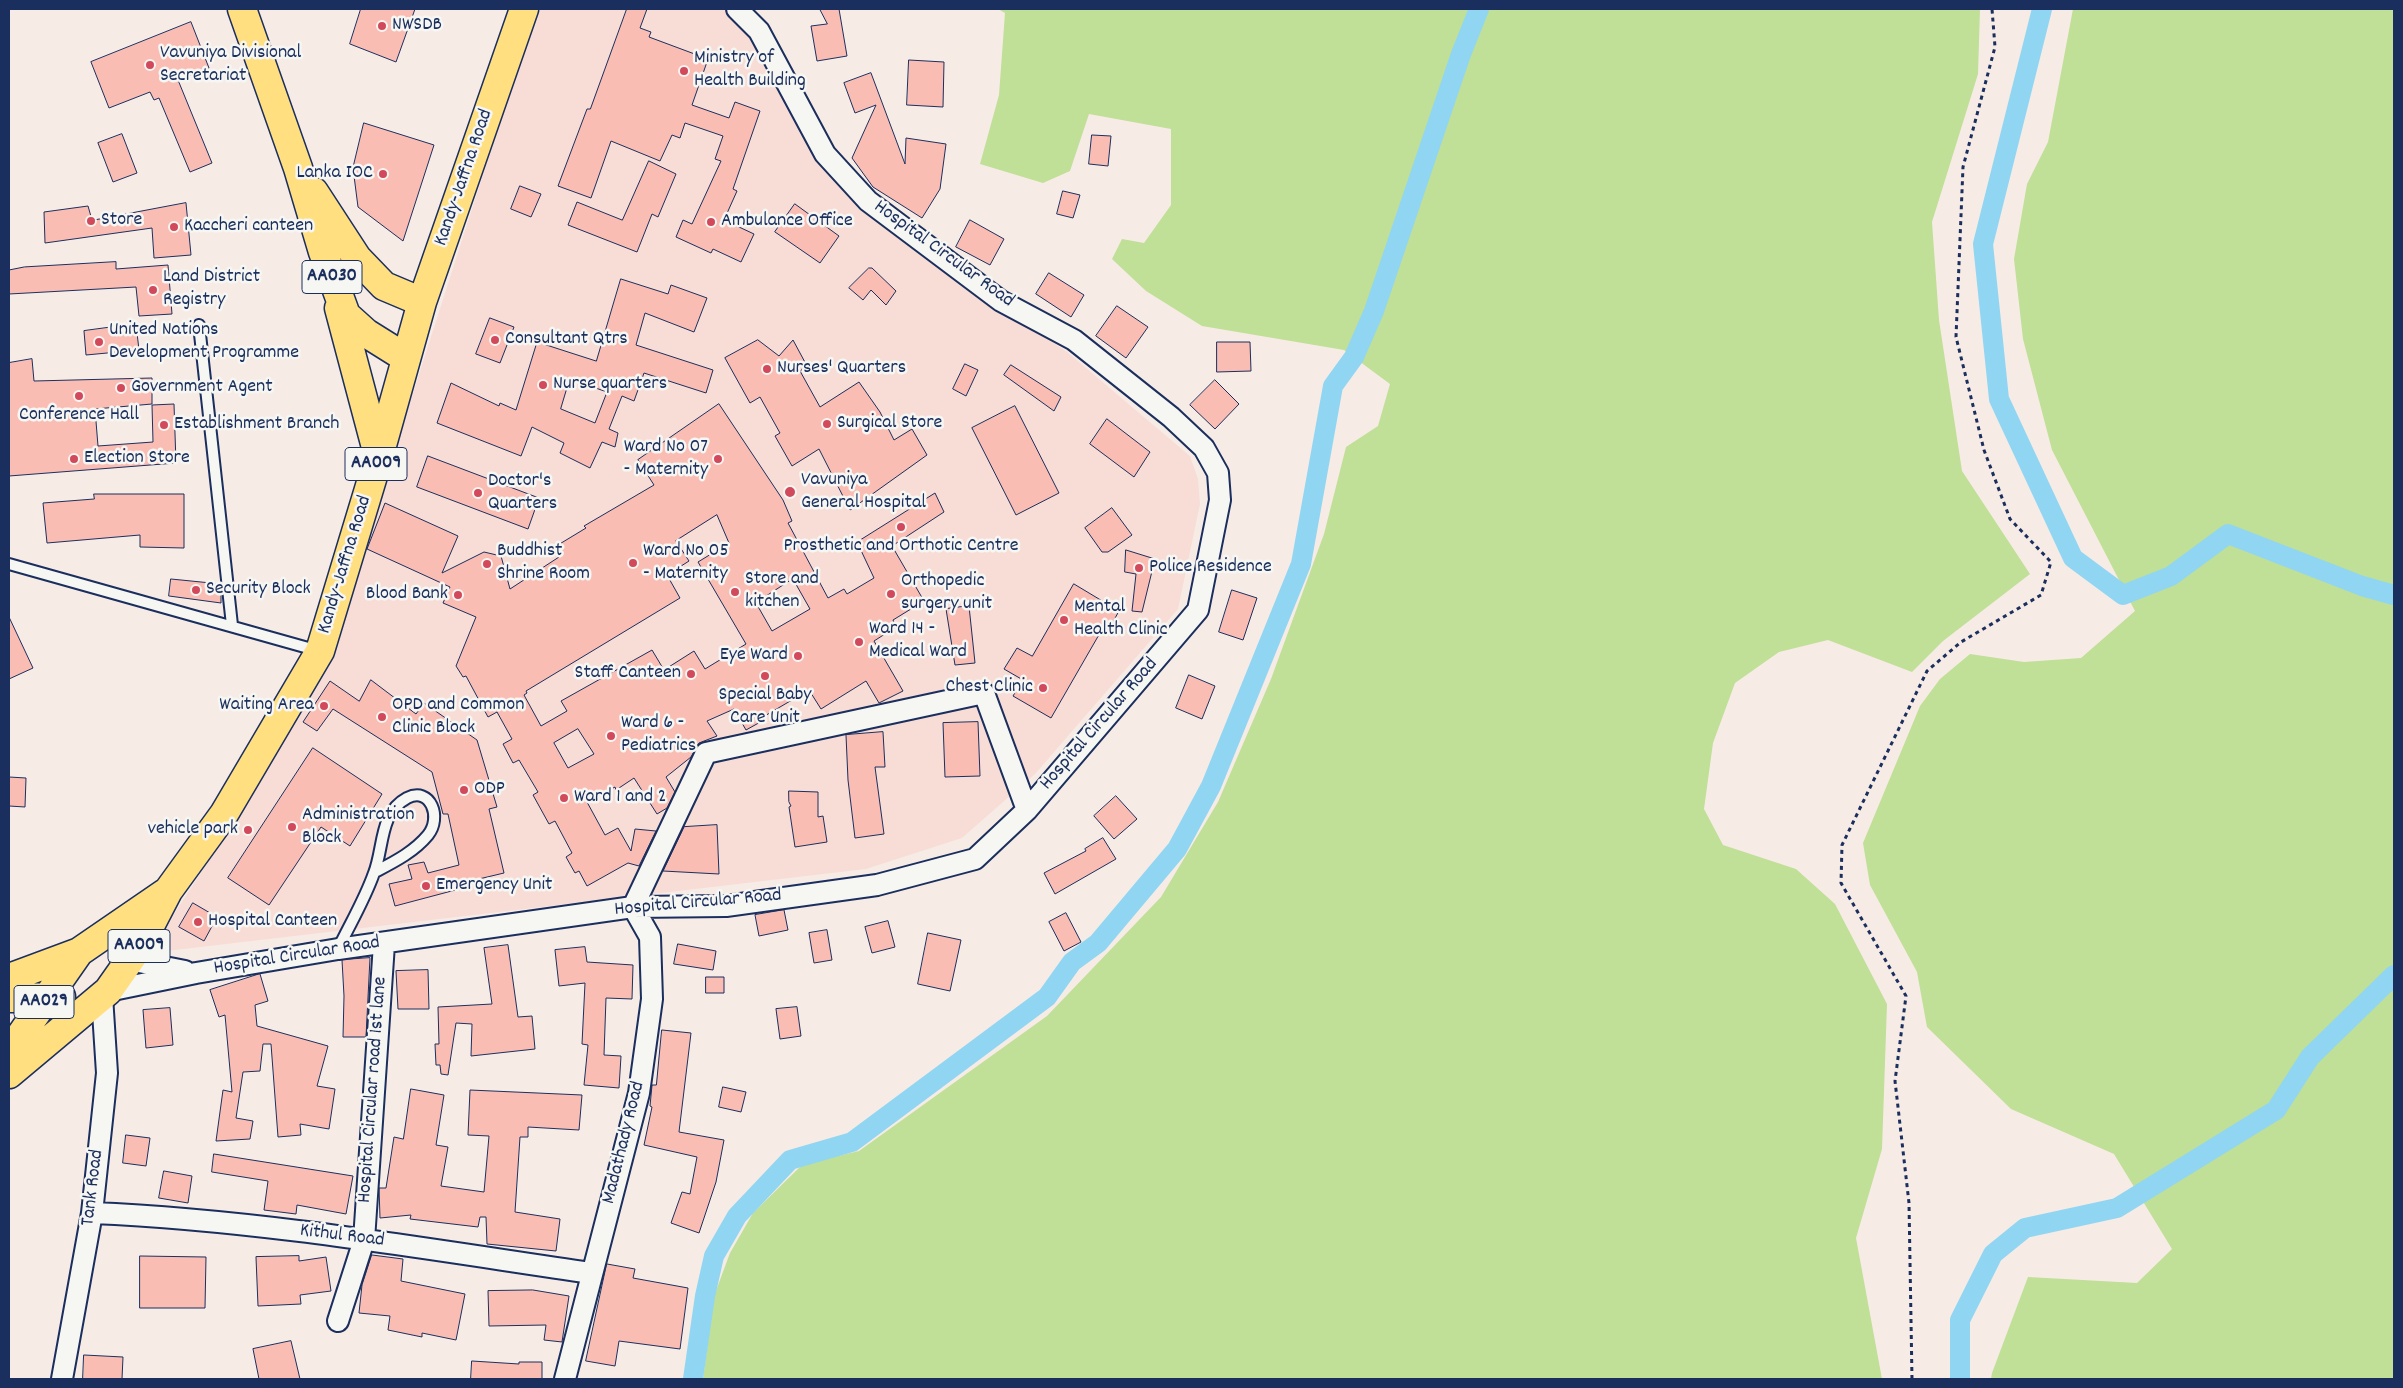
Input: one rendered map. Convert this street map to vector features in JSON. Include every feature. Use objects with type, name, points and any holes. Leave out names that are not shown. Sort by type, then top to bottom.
[{"type":"highway","name":"AA030","points":[[242,9],[298,168],[323,252],[346,315],[366,333],[406,358]]},
{"type":"highway","name":"Kandy-Jaffna Road","points":[[105,993],[129,960],[168,891],[224,814],[320,651],[379,456],[422,302],[524,9]]},
{"type":"highway","name":"AA030","points":[[298,168],[357,258],[384,286],[422,302]]},
{"type":"highway","points":[[323,252],[379,456]]},
{"type":"highway","name":"Kandy-Jaffna Road","points":[[79,952],[168,891]]},
{"type":"highway","name":"Hospital Circular Road","points":[[79,952],[129,960]]},
{"type":"highway","name":"AA009","points":[[9,978],[79,952]]},
{"type":"highway","name":"AA029","points":[[11,1039],[47,998],[79,952]]},
{"type":"highway","points":[[9,998],[47,998],[105,993]]},
{"type":"highway","name":"AA029","points":[[9,1074],[105,993]]},
{"type":"street","name":"Hospital Circular Road","points":[[105,993],[196,973],[338,949],[384,944],[633,907],[726,906],[878,885],[975,859],[1026,810],[1198,610],[1220,500],[1218,473],[1204,448],[1171,417],[1074,340],[1001,301],[868,201],[826,154],[759,31],[737,9]]},
{"type":"street","points":[[633,907],[706,753],[984,694],[1026,810]]},
{"type":"street","name":"Madathady Road","points":[[565,1379],[639,1093],[652,998],[650,937],[633,907]]},
{"type":"street","name":"Hospital Circular road 1st lane","points":[[338,1321],[364,1240],[384,944]]},
{"type":"street","name":"Hospital Circular Road","points":[[129,960],[196,973]]},
{"type":"street","name":"Tank Road","points":[[62,1379],[92,1213],[107,1073],[105,993]]},
{"type":"street","name":"Kithul Road","points":[[92,1213],[172,1216],[364,1240],[591,1274]]},
{"type":"lane","points":[[199,325],[232,625]]},
{"type":"lane","points":[[9,564],[320,651]]},
{"type":"lane","points":[[338,949],[375,872],[385,826],[396,808],[408,798],[417,796],[426,799],[434,808],[436,822],[429,835],[406,856],[375,872]]},
{"type":"path","points":[[1912,1379],[1909,1203],[1895,1081],[1906,996],[1841,883],[1842,845],[1927,670],[1961,642],[2041,595],[2051,562],[2010,519],[1984,450],[1956,337],[1962,167],[1995,47],[1992,9]]},
{"type":"shaded area","name":"Vavuniya General Hospital","points":[[536,9],[724,9],[753,38],[819,161],[848,195],[943,271],[1066,351],[1190,456],[1198,479],[1200,504],[1178,609],[1035,774],[962,838],[866,869],[158,952],[163,931],[234,822],[324,671]]},
{"type":"green space","points":[[998,9],[1980,9],[1978,74],[1932,222],[1939,320],[1962,471],[2030,574],[1943,641],[1912,672],[1828,640],[1779,652],[1735,683],[1713,743],[1704,809],[1723,845],[1796,869],[1835,904],[1887,1004],[1882,1149],[1856,1238],[1882,1379],[703,1379],[714,1296],[730,1253],[753,1213],[803,1164],[859,1151],[1047,1016],[1161,897],[1218,802],[1271,679],[1324,534],[1346,447],[1378,426],[1390,384],[1344,350],[1202,326],[1146,291],[1112,259],[1122,239],[1144,243],[1171,205],[1171,129],[1089,114],[1070,171],[1043,183],[980,164],[999,95],[1005,13]]},
{"type":"green space","points":[[2073,9],[2394,9],[2394,1379],[1991,1379],[2028,1277],[2137,1283],[2172,1249],[2114,1154],[2011,1109],[1927,1027],[1917,972],[1870,885],[1863,843],[1920,706],[1940,679],[1970,654],[2024,662],[2081,658],[2135,611],[2052,450],[2023,339],[2014,259],[2027,184],[2048,142]]},
{"type":"building","name":"NWSDB","points":[[361,9],[415,9],[396,62],[350,44]]},
{"type":"building","points":[[627,9],[647,9],[640,28],[651,32],[649,37],[708,59],[692,105],[729,118],[735,102],[760,111],[733,189],[737,191],[724,220],[754,234],[741,262],[713,249],[711,253],[676,237],[683,220],[692,224],[721,161],[715,159],[723,136],[685,123],[680,138],[672,135],[660,161],[611,141],[591,198],[558,186],[587,109],[590,109]]},
{"type":"building","points":[[820,9],[839,9],[847,56],[817,61],[811,26],[827,24]]},
{"type":"building","name":"Vavuniya Divisional Secretariat","points":[[191,22],[209,68],[178,80],[212,163],[190,172],[159,98],[154,100],[150,92],[109,108],[91,62]]},
{"type":"building","points":[[909,60],[944,62],[943,107],[907,105]]},
{"type":"building","points":[[871,73],[905,164],[906,138],[946,144],[940,189],[922,218],[873,187],[852,158],[876,105],[855,113],[844,83]]},
{"type":"building","points":[[364,123],[434,145],[403,241],[358,207],[353,168]]},
{"type":"building","points":[[122,134],[137,173],[113,182],[98,143]]},
{"type":"building","points":[[1092,135],[1111,136],[1108,166],[1089,164]]},
{"type":"building","points":[[649,161],[676,174],[658,217],[652,214],[637,252],[568,225],[577,202],[622,220]]},
{"type":"building","points":[[520,186],[541,194],[531,217],[511,209]]},
{"type":"building","points":[[1063,191],[1080,195],[1073,218],[1057,214]]},
{"type":"building","points":[[186,203],[191,255],[154,258],[152,228],[45,243],[44,212],[88,206],[92,220]]},
{"type":"building","points":[[795,204],[839,236],[820,263],[775,232]]},
{"type":"building","points":[[970,220],[1004,239],[990,265],[956,247]]},
{"type":"building","points":[[116,262],[116,269],[168,265],[172,314],[139,316],[136,287],[9,294],[9,270],[24,267]]},
{"type":"building","points":[[869,268],[872,268],[896,291],[886,305],[871,290],[863,300],[849,288]]},
{"type":"building","points":[[1049,273],[1084,295],[1071,317],[1036,294]]},
{"type":"building","points":[[621,279],[668,294],[671,285],[707,298],[694,332],[645,313],[636,345],[713,370],[706,393],[644,373],[634,401],[622,396],[609,429],[618,433],[615,447],[602,442],[590,468],[560,453],[564,443],[532,427],[521,456],[437,423],[451,383],[499,406],[500,403],[516,410],[537,342],[596,361]],"holes":[[[570,379],[607,392],[595,423],[561,409]]]},
{"type":"building","points":[[1117,306],[1148,327],[1126,358],[1096,336]]},
{"type":"building","name":"Consultant Qtrs","points":[[490,318],[514,327],[500,363],[476,354]]},
{"type":"building","points":[[136,324],[139,350],[86,355],[84,331]]},
{"type":"building","points":[[758,340],[779,356],[793,340],[807,366],[800,371],[820,407],[859,382],[880,412],[894,440],[912,429],[927,455],[850,510],[819,449],[792,466],[775,436],[780,433],[760,397],[750,403],[725,358]]},
{"type":"building","points":[[1217,342],[1250,342],[1251,371],[1217,372]]},
{"type":"building","points":[[32,359],[34,381],[152,378],[152,404],[95,409],[98,446],[153,442],[152,405],[174,404],[176,463],[9,476],[9,363]]},
{"type":"building","points":[[965,364],[978,370],[966,396],[953,389]]},
{"type":"building","points":[[1011,365],[1061,397],[1054,411],[1004,375]]},
{"type":"building","points":[[1215,380],[1239,404],[1215,429],[1190,405]]},
{"type":"building","points":[[719,404],[783,500],[792,521],[788,523],[828,598],[844,589],[847,594],[874,578],[857,542],[935,493],[944,512],[892,546],[924,601],[893,620],[896,627],[874,641],[903,691],[879,703],[866,681],[821,709],[809,690],[763,717],[764,720],[746,730],[734,709],[707,721],[717,736],[699,743],[691,757],[666,777],[675,792],[667,808],[657,814],[634,778],[616,790],[615,787],[587,802],[605,835],[618,828],[631,851],[635,829],[656,831],[639,866],[628,863],[587,886],[579,871],[575,873],[566,857],[572,853],[555,821],[549,824],[533,795],[538,792],[519,760],[513,763],[503,744],[512,739],[497,712],[488,717],[466,676],[463,677],[456,666],[476,617],[443,603],[450,587],[367,549],[385,503],[458,536],[442,573],[484,552],[501,556],[510,589],[559,557],[553,548],[586,528],[584,526],[654,485],[638,460]],"holes":[[[717,515],[729,543],[698,562],[746,644],[705,669],[694,651],[664,670],[652,650],[561,701],[567,711],[541,726],[524,695],[527,693],[526,691],[680,598],[667,575],[689,561],[676,541]],[[793,579],[810,609],[772,631],[756,603]],[[578,729],[594,754],[568,768],[554,743]]]},
{"type":"building","points":[[1015,406],[1059,493],[1016,515],[972,428]]},
{"type":"building","points":[[1107,419],[1150,452],[1134,477],[1090,444]]},
{"type":"building","name":"Doctor's Quarters","points":[[428,456],[539,498],[528,529],[417,487]]},
{"type":"building","points":[[94,494],[184,494],[184,548],[140,547],[140,535],[47,543],[43,503],[94,499]]},
{"type":"building","points":[[1112,508],[1132,535],[1108,552],[1102,552],[1085,528]]},
{"type":"building","points":[[1126,550],[1155,559],[1142,612],[1132,611],[1136,574],[1125,572]]},
{"type":"building","name":"Security Block","points":[[171,579],[221,584],[221,603],[169,596]]},
{"type":"building","points":[[1074,584],[1119,611],[1109,629],[1104,626],[1051,718],[1013,696],[1023,680],[1004,669],[1017,648],[1032,656]]},
{"type":"building","points":[[1232,590],[1257,598],[1243,640],[1219,632]]},
{"type":"building","points":[[969,606],[975,663],[955,665],[946,609]]},
{"type":"building","points":[[9,617],[33,668],[9,679]]},
{"type":"building","points":[[1189,675],[1215,686],[1202,719],[1176,708]]},
{"type":"building","name":"ODP","points":[[371,680],[416,714],[424,703],[477,740],[497,807],[489,809],[504,873],[462,883],[463,888],[395,906],[389,884],[412,879],[408,865],[424,862],[428,873],[459,865],[448,814],[443,814],[432,772],[333,709],[317,731],[303,722],[330,681],[359,701]]},
{"type":"building","points":[[978,722],[980,776],[945,777],[943,723]]},
{"type":"building","points":[[883,732],[885,767],[875,767],[884,834],[855,838],[848,780],[846,735]]},
{"type":"building","name":"Administration Block","points":[[313,748],[382,794],[350,846],[321,827],[269,905],[228,878]]},
{"type":"building","points":[[9,777],[26,778],[25,807],[9,806]]},
{"type":"building","points":[[789,791],[818,792],[818,817],[823,816],[827,842],[795,847],[789,807],[791,806]]},
{"type":"building","points":[[1116,796],[1137,819],[1114,839],[1094,816]]},
{"type":"building","points":[[717,825],[719,874],[663,871],[684,827]]},
{"type":"building","points":[[1103,838],[1116,859],[1055,894],[1044,873],[1086,851],[1085,849]]},
{"type":"building","name":"Hospital Canteen","points":[[193,903],[217,917],[204,941],[179,927]]},
{"type":"building","points":[[784,910],[788,930],[759,936],[755,915]]},
{"type":"building","points":[[1066,913],[1081,942],[1064,951],[1049,922]]},
{"type":"building","points":[[888,921],[895,947],[872,953],[865,927]]},
{"type":"building","points":[[827,930],[832,960],[814,963],[809,933]]},
{"type":"building","points":[[928,933],[961,940],[950,991],[918,984]]},
{"type":"building","points":[[678,944],[716,951],[713,970],[674,964]]},
{"type":"building","points":[[508,945],[518,1017],[532,1016],[535,1049],[471,1056],[472,1024],[456,1023],[448,1075],[441,1074],[440,1065],[436,1065],[435,1044],[439,1044],[438,1007],[492,1004],[484,948]]},
{"type":"building","points":[[585,947],[587,962],[633,965],[632,999],[606,998],[604,1055],[621,1056],[619,1088],[584,1085],[588,1045],[582,1044],[585,983],[559,986],[555,950]]},
{"type":"building","points":[[370,958],[366,1037],[343,1037],[344,996],[342,960]]},
{"type":"building","points":[[428,970],[429,1009],[398,1009],[396,971]]},
{"type":"building","points":[[260,974],[268,1001],[255,1005],[257,1026],[328,1046],[317,1086],[335,1089],[329,1129],[300,1124],[301,1135],[278,1137],[271,1044],[263,1044],[260,1071],[243,1072],[236,1118],[253,1121],[250,1139],[216,1141],[223,1090],[232,1092],[225,1015],[219,1017],[210,990]]},
{"type":"building","points":[[706,977],[724,977],[724,993],[706,993]]},
{"type":"building","points":[[797,1007],[801,1036],[780,1039],[776,1009]]},
{"type":"building","points":[[170,1008],[173,1045],[146,1048],[143,1010]]},
{"type":"building","points":[[662,1030],[691,1033],[679,1132],[724,1140],[716,1182],[699,1233],[671,1223],[682,1192],[690,1194],[697,1157],[644,1145],[652,1107],[650,1106],[652,1085],[656,1085]]},
{"type":"building","points":[[723,1087],[746,1092],[741,1112],[719,1107]]},
{"type":"building","points":[[411,1089],[444,1095],[436,1145],[448,1147],[441,1186],[484,1192],[489,1136],[468,1135],[470,1090],[582,1095],[579,1130],[528,1127],[528,1137],[520,1137],[515,1212],[560,1219],[556,1251],[487,1244],[486,1217],[480,1217],[478,1227],[410,1219],[411,1215],[380,1218],[379,1188],[386,1188],[394,1137],[403,1139]]},
{"type":"building","points":[[126,1135],[150,1138],[146,1166],[123,1163]]},
{"type":"building","points":[[214,1154],[353,1176],[346,1214],[297,1205],[296,1214],[264,1210],[268,1181],[212,1172]]},
{"type":"building","points":[[164,1171],[192,1176],[188,1203],[159,1198]]},
{"type":"building","points":[[372,1255],[403,1259],[401,1281],[465,1294],[456,1340],[422,1333],[422,1337],[388,1330],[390,1316],[359,1313],[362,1285]]},
{"type":"building","points":[[140,1256],[206,1257],[205,1308],[140,1308]]},
{"type":"building","points":[[299,1256],[299,1261],[326,1257],[331,1291],[300,1295],[301,1304],[258,1306],[256,1257]]},
{"type":"building","points":[[607,1264],[635,1269],[633,1278],[688,1288],[680,1349],[619,1341],[615,1366],[586,1361]]},
{"type":"building","points":[[533,1290],[569,1296],[562,1342],[544,1340],[546,1325],[489,1326],[488,1291]]},
{"type":"building","points":[[291,1341],[300,1379],[259,1379],[253,1349]]},
{"type":"building","points":[[84,1355],[123,1357],[122,1379],[83,1379]]},
{"type":"building","points":[[472,1361],[519,1364],[519,1362],[542,1362],[542,1379],[471,1379]]},
{"type":"waterway","points":[[693,1379],[705,1296],[714,1256],[737,1216],[790,1160],[852,1142],[1047,997],[1072,962],[1098,943],[1177,849],[1211,786],[1301,564],[1333,386],[1354,357],[1374,311],[1461,54],[1479,9]]},
{"type":"waterway","points":[[2042,9],[1983,244],[1999,399],[2073,558],[2123,595],[2171,576],[2228,534],[2362,586],[2394,595]]},
{"type":"waterway","points":[[1960,1379],[1960,1320],[1993,1254],[2025,1228],[2117,1208],[2276,1110],[2310,1057],[2394,975]]},
{"type":"place","name":"NWSDB","points":[[382,26]]},
{"type":"place","name":"Vavuniya Divisional Secretariat","points":[[150,65]]},
{"type":"place","name":"Ministry of Health Building","points":[[684,71]]},
{"type":"place","name":"Lanka IOC","points":[[383,174]]},
{"type":"place","name":"Store","points":[[91,221]]},
{"type":"place","name":"Ambulance Office","points":[[711,222]]},
{"type":"place","name":"Kaccheri canteen","points":[[174,227]]},
{"type":"place","name":"Land District Registry","points":[[153,290]]},
{"type":"place","name":"Consultant Qtrs","points":[[495,340]]},
{"type":"place","name":"United Nations Development Programme","points":[[99,342]]},
{"type":"place","name":"Nurses' Quarters","points":[[767,369]]},
{"type":"place","name":"Nurse quarters","points":[[543,385]]},
{"type":"place","name":"Government Agent","points":[[121,388]]},
{"type":"place","name":"Conference Hall","points":[[79,396]]},
{"type":"place","name":"Surgical Store","points":[[827,424]]},
{"type":"place","name":"Establishment Branch","points":[[164,425]]},
{"type":"place","name":"Election Store","points":[[74,459]]},
{"type":"place","name":"Ward No 07 - Maternity","points":[[718,459]]},
{"type":"place","name":"Vavuniya General Hospital","points":[[790,492]]},
{"type":"place","name":"Doctor's Quarters","points":[[478,493]]},
{"type":"place","name":"Prosthetic and Orthotic Centre","points":[[901,527]]},
{"type":"place","name":"Ward No 05 - Maternity","points":[[633,563]]},
{"type":"place","name":"Buddhist Shrine Room","points":[[487,564]]},
{"type":"place","name":"Police Residence","points":[[1139,568]]},
{"type":"place","name":"Security Block","points":[[196,590]]},
{"type":"place","name":"Store and kitchen","points":[[735,592]]},
{"type":"place","name":"Orthopedic surgery unit","points":[[891,594]]},
{"type":"place","name":"Blood Bank","points":[[458,595]]},
{"type":"place","name":"Mental Health Clinic","points":[[1064,620]]},
{"type":"place","name":"Ward 14 - Medical Ward","points":[[859,642]]},
{"type":"place","name":"Eye Ward","points":[[798,656]]},
{"type":"place","name":"Staff Canteen","points":[[691,674]]},
{"type":"place","name":"Special Baby Care Unit","points":[[765,676]]},
{"type":"place","name":"Chest Clinic","points":[[1043,688]]},
{"type":"place","name":"Waiting Area","points":[[324,706]]},
{"type":"place","name":"OPD and Common Clinic Block","points":[[382,717]]},
{"type":"place","name":"Ward 6 - Pediatrics","points":[[611,736]]},
{"type":"place","name":"ODP","points":[[464,790]]},
{"type":"place","name":"Ward 1 and 2","points":[[564,798]]},
{"type":"place","name":"Administration Block","points":[[292,827]]},
{"type":"place","name":"vehicle park","points":[[248,830]]},
{"type":"place","name":"Emergency Unit","points":[[426,886]]},
{"type":"place","name":"Hospital Canteen","points":[[198,922]]}]
